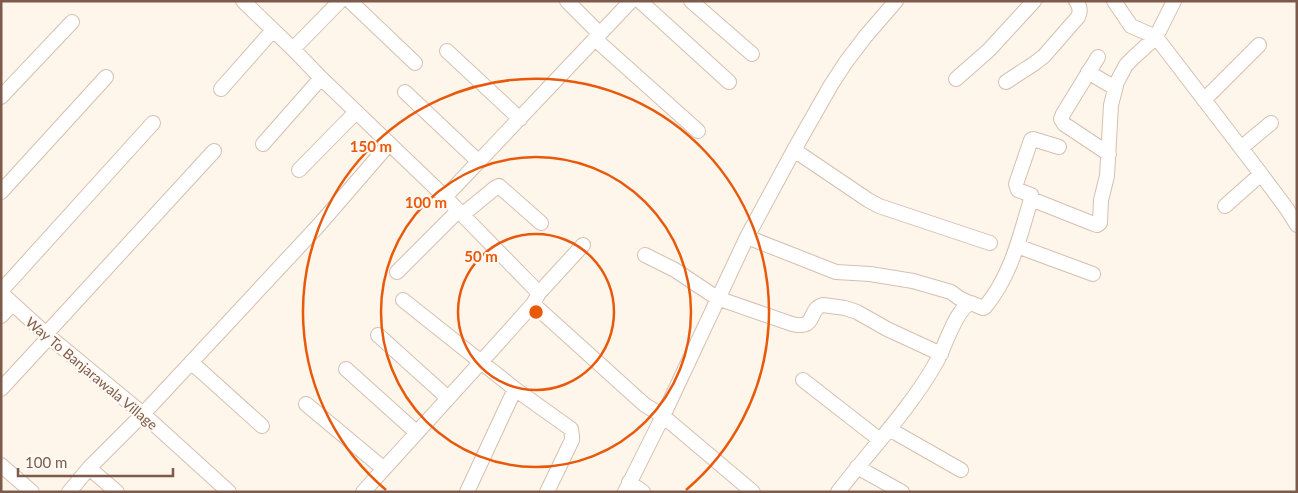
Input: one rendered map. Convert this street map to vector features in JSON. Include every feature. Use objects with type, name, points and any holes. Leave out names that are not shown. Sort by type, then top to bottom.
[{"type":"street","points":[[243,1],[460,213],[536,298],[636,397],[663,416],[753,492]]},
{"type":"street","points":[[293,49],[340,1]]},
{"type":"street","points":[[350,1],[415,62]]},
{"type":"street","points":[[567,1],[598,36],[698,132]]},
{"type":"street","points":[[445,198],[631,1]]},
{"type":"street","points":[[640,1],[729,82]]},
{"type":"street","points":[[691,1],[752,54]]},
{"type":"street","points":[[643,492],[627,487],[663,416],[747,236],[831,85],[865,37],[896,1]]},
{"type":"street","points":[[956,80],[989,50],[1034,1]]},
{"type":"street","points":[[1006,82],[1044,56],[1067,30],[1081,12],[1076,1]]},
{"type":"street","points":[[1114,1],[1131,26],[1156,37],[1261,174],[1297,225]]},
{"type":"street","points":[[1031,199],[1094,224],[1099,224],[1101,200],[1107,176],[1111,105],[1117,82],[1126,65],[1156,37],[1174,1]]},
{"type":"street","points":[[1,97],[72,22]]},
{"type":"street","points":[[221,90],[273,30]]},
{"type":"street","points":[[1204,100],[1259,45]]},
{"type":"street","points":[[447,51],[520,119]]},
{"type":"street","points":[[1098,57],[1063,114],[1062,122],[1109,154]]},
{"type":"street","points":[[1088,72],[1116,88]]},
{"type":"street","points":[[1,192],[106,78]]},
{"type":"street","points":[[263,144],[321,78]]},
{"type":"street","points":[[404,92],[479,162]]},
{"type":"street","points":[[299,170],[356,112]]},
{"type":"street","points":[[1,292],[153,123]]},
{"type":"street","points":[[1241,148],[1271,123]]},
{"type":"street","points":[[747,236],[836,272],[870,274],[913,281],[951,292],[959,298],[983,308],[988,304],[1003,279],[1031,199],[1031,195],[1018,190],[1016,184],[1031,140],[1059,147]]},
{"type":"street","points":[[69,492],[318,225],[389,144]]},
{"type":"street","points":[[794,150],[879,206],[990,243]]},
{"type":"street","points":[[1,389],[214,151]]},
{"type":"street","points":[[1225,206],[1261,174]]},
{"type":"street","points":[[397,272],[460,213],[499,186],[541,224]]},
{"type":"street","points":[[363,492],[482,361],[583,245]]},
{"type":"street","points":[[1016,246],[1093,274]]},
{"type":"street","points":[[645,255],[675,270],[717,298],[798,326],[803,326],[810,321],[820,305],[845,308],[857,312],[887,329],[941,354]]},
{"type":"street","name":"Way To Banjarawala Village","points":[[1,292],[48,336],[143,414],[229,492]]},
{"type":"street","points":[[403,300],[515,389],[569,427],[572,431],[572,440],[547,492]]},
{"type":"street","points":[[838,492],[916,394],[941,354],[952,327],[961,312],[970,303]]},
{"type":"street","points":[[1,316],[12,304]]},
{"type":"street","points":[[378,335],[448,398]]},
{"type":"street","points":[[191,362],[262,426]]},
{"type":"street","points":[[346,369],[416,432]]},
{"type":"street","points":[[803,380],[880,440]]},
{"type":"street","points":[[468,492],[515,389]]},
{"type":"street","points":[[306,404],[384,468]]},
{"type":"street","points":[[889,429],[961,470]]},
{"type":"street","points":[[1,465],[32,492]]},
{"type":"street","points":[[857,467],[902,492]]},
{"type":"street","points":[[90,468],[117,492]]}]
